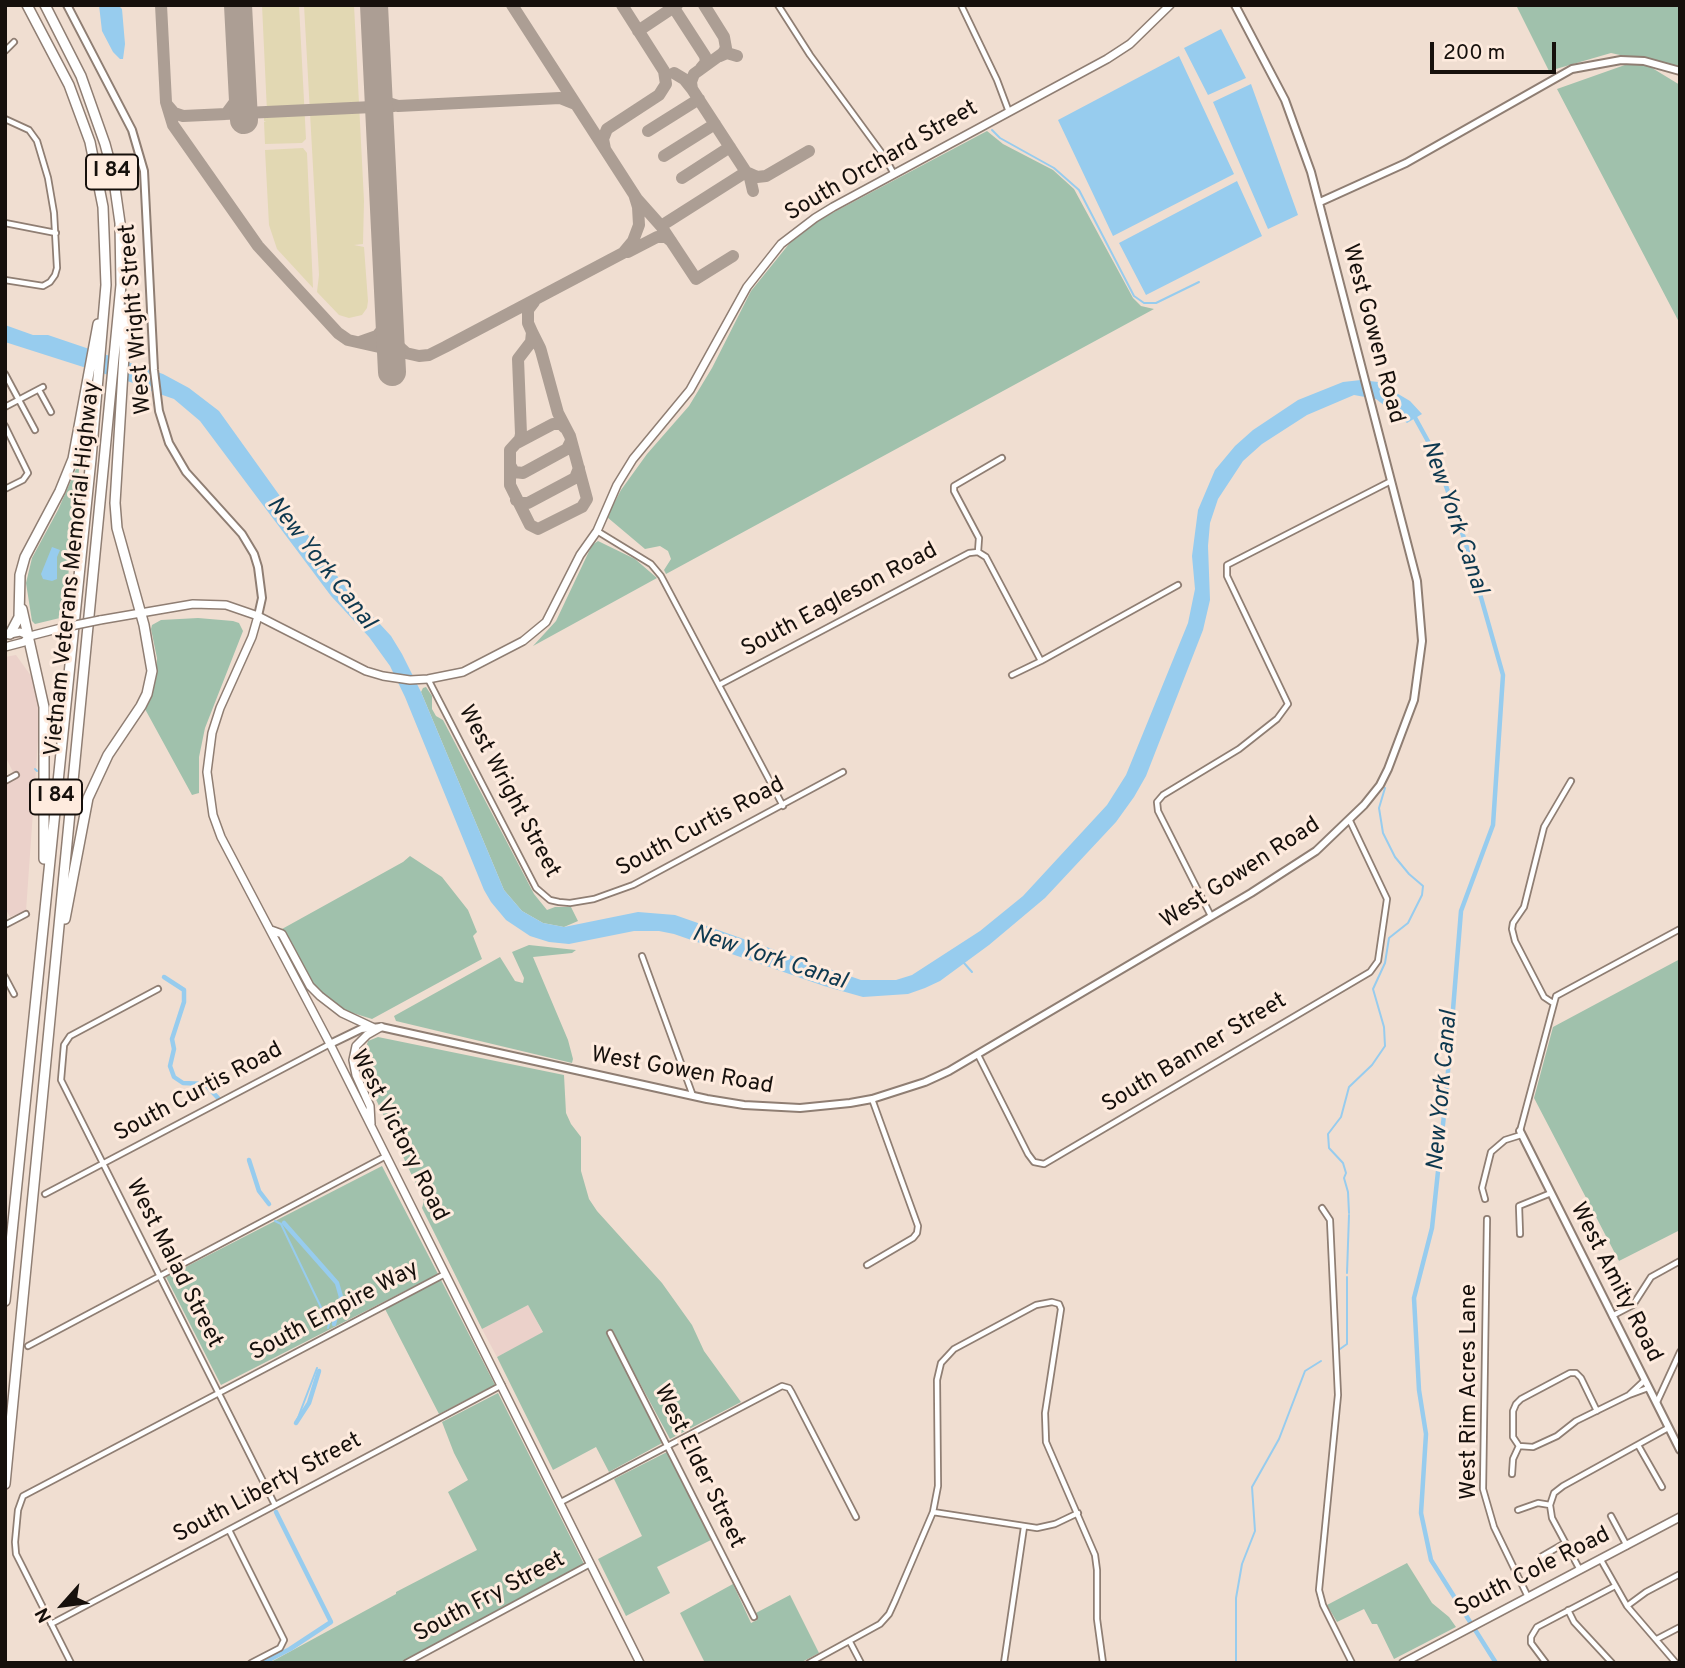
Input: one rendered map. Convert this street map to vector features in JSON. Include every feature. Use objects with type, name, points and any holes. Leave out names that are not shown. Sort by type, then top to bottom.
[{"type":"highway","name":"I 84","points":[[27,5],[69,85],[92,149],[106,232],[106,285],[93,376]]},
{"type":"highway","name":"Vietnam Veterans Memorial Highway","points":[[5,1484],[112,382],[120,354],[121,240],[114,182],[97,116],[81,76],[45,5]]},
{"type":"highway","points":[[54,982],[88,798],[108,755],[141,706],[150,681],[151,660],[141,612],[122,550],[115,503],[123,384],[120,354]]},
{"type":"highway","name":"Vietnam Veterans Memorial Highway","points":[[5,1301],[93,376]]},
{"type":"highway","points":[[44,913],[44,707],[19,585],[28,549],[68,475],[93,376]]},
{"type":"highway","points":[[8,634],[17,625],[21,604]]},
{"type":"main road","name":"South Orchard Street","points":[[5,647],[24,642],[30,636],[61,628],[193,604],[226,605],[258,616],[357,667],[397,679],[424,679],[472,668],[523,641],[546,622],[580,555],[597,531],[617,485],[633,459],[690,390],[732,312],[765,261],[781,244],[815,218],[1107,59],[1130,44],[1170,5]]},
{"type":"main road","name":"West Victory Road","points":[[258,616],[212,733],[207,772],[210,801],[221,837],[330,1044],[640,1663]]},
{"type":"main road","name":"South Orchard Street","points":[[8,634],[23,632],[30,636]]},
{"type":"main road","points":[[270,929],[282,934],[310,986],[320,996],[342,1013],[377,1027]]},
{"type":"main road","points":[[371,1125],[370,1105],[355,1075],[353,1060],[356,1046],[377,1027]]},
{"type":"main road","name":"South Cole Road","points":[[1403,1663],[1680,1517]]},
{"type":"street","name":"West Wright Street","points":[[67,5],[132,130],[144,171],[154,370],[163,427],[177,458],[197,486],[242,534],[254,554],[261,589],[258,616]]},
{"type":"street","points":[[778,5],[894,174]]},
{"type":"street","points":[[961,5],[997,80],[1009,112]]},
{"type":"street","name":"West Gowen Road","points":[[377,1027],[693,1096],[766,1108],[825,1107],[872,1099],[925,1082],[978,1055],[1302,862],[1350,821],[1381,783],[1395,755],[1414,700],[1422,641],[1417,581],[1311,172],[1276,82],[1235,5]]},
{"type":"street","points":[[5,51],[14,42]]},
{"type":"street","points":[[1320,202],[1406,163],[1572,69],[1620,60],[1644,61],[1680,71]]},
{"type":"street","points":[[5,119],[29,130],[37,141],[48,178],[56,233],[57,268],[50,282],[43,286],[5,280]]},
{"type":"street","points":[[5,223],[56,233]]},
{"type":"street","points":[[5,374],[35,430]]},
{"type":"street","points":[[5,407],[41,388],[51,412]]},
{"type":"street","points":[[5,426],[27,469],[27,476],[5,489]]},
{"type":"street","points":[[1002,458],[954,486],[954,491],[979,537],[978,552],[986,557],[1041,662]]},
{"type":"street","points":[[1211,916],[1158,811],[1157,802],[1163,795],[1239,749],[1277,719],[1289,704],[1227,576],[1226,568],[1233,560],[1392,481]]},
{"type":"street","points":[[597,531],[652,564],[661,576],[783,806]]},
{"type":"street","name":"South Eagleson Road","points":[[719,685],[969,553],[978,552]]},
{"type":"street","points":[[1012,675],[1041,662],[1178,585]]},
{"type":"street","name":"West Wright Street","points":[[424,679],[536,888],[550,900],[570,903]]},
{"type":"street","name":"South Curtis Road","points":[[570,903],[594,899],[633,885],[843,772]]},
{"type":"street","points":[[5,780],[16,775]]},
{"type":"street","points":[[1553,1003],[1544,997],[1515,941],[1512,929],[1524,907],[1544,827],[1571,781]]},
{"type":"street","name":"South Banner Street","points":[[978,1055],[1028,1154],[1038,1164],[1049,1162],[1370,972],[1378,961],[1387,899],[1350,821]]},
{"type":"street","points":[[5,925],[26,914]]},
{"type":"street","points":[[1485,1199],[1482,1188],[1491,1152],[1505,1140],[1521,1133],[1553,1003],[1561,992],[1680,929]]},
{"type":"street","points":[[642,956],[693,1096]]},
{"type":"street","points":[[5,977],[14,994]]},
{"type":"street","name":"West Malad Street","points":[[158,989],[70,1036],[64,1045],[61,1080],[275,1505]]},
{"type":"street","name":"South Curtis Road","points":[[45,1194],[354,1031],[377,1027]]},
{"type":"street","points":[[867,1265],[913,1238],[918,1226],[872,1099]]},
{"type":"street","name":"West Amity Road","points":[[1521,1133],[1680,1450]]},
{"type":"street","points":[[28,1346],[386,1156]]},
{"type":"street","points":[[1520,1234],[1519,1206],[1551,1193]]},
{"type":"street","points":[[1322,1208],[1330,1220],[1338,1402],[1319,1590],[1323,1605],[1352,1663]]},
{"type":"street","name":"West Rim Acres Lane","points":[[1487,1219],[1483,1489],[1494,1527],[1528,1597]]},
{"type":"street","points":[[1612,1316],[1633,1305],[1651,1277],[1680,1261]]},
{"type":"street","name":"South Empire Way","points":[[51,1624],[16,1554],[20,1501],[29,1493],[446,1273]]},
{"type":"street","points":[[809,1663],[880,1624],[889,1614],[933,1512],[938,1486],[937,1380],[941,1363],[954,1349],[1036,1305],[1052,1302],[1059,1304],[1061,1309],[1045,1413],[1046,1442],[1095,1555],[1097,1619],[1103,1663]]},
{"type":"street","name":"West Elder Street","points":[[610,1332],[754,1617]]},
{"type":"street","points":[[1656,1404],[1680,1352]]},
{"type":"street","points":[[1519,1446],[1513,1437],[1513,1411],[1516,1404],[1570,1373],[1576,1373],[1581,1378],[1597,1410]]},
{"type":"street","points":[[1629,1395],[1645,1380]]},
{"type":"street","name":"South Liberty Street","points":[[51,1624],[502,1385]]},
{"type":"street","points":[[561,1503],[785,1386],[792,1393],[856,1517]]},
{"type":"street","points":[[1519,1446],[1532,1447],[1557,1436],[1568,1425],[1648,1388]]},
{"type":"street","points":[[1580,1571],[1552,1518],[1550,1505],[1554,1493],[1668,1428]]},
{"type":"street","points":[[1638,1445],[1662,1487]]},
{"type":"street","points":[[1512,1474],[1513,1459],[1519,1446]]},
{"type":"street","points":[[1518,1510],[1538,1503],[1550,1505]]},
{"type":"street","points":[[933,1512],[1024,1527],[1046,1527],[1078,1513]]},
{"type":"street","points":[[1611,1516],[1627,1546]]},
{"type":"street","points":[[1004,1663],[1024,1527]]},
{"type":"street","points":[[229,1530],[284,1637],[284,1644],[280,1648],[251,1663]]},
{"type":"street","points":[[1539,1558],[1565,1543]]},
{"type":"street","points":[[1601,1560],[1627,1606],[1676,1663]]},
{"type":"street","name":"South Fry Street","points":[[406,1663],[591,1564]]},
{"type":"street","points":[[1627,1606],[1646,1592],[1680,1574]]},
{"type":"street","points":[[1546,1663],[1534,1649],[1531,1637],[1536,1628],[1615,1586]]},
{"type":"street","points":[[1568,1610],[1574,1622],[1612,1663]]},
{"type":"street","points":[[51,1624],[71,1663]]},
{"type":"street","points":[[1657,1639],[1680,1627]]},
{"type":"street","points":[[850,1642],[861,1663]]},
{"type":"shaded area","points":[[16,655],[34,680],[40,712],[26,911],[10,917],[5,908],[5,784],[16,778],[5,756],[5,657]]},
{"type":"shaded area","points":[[528,1304],[543,1333],[497,1357],[482,1329]]},
{"type":"green space","points":[[1516,5],[1680,5],[1680,75],[1652,62],[1611,53],[1549,71]]},
{"type":"green space","points":[[1639,60],[1680,85],[1680,324],[1557,89]]},
{"type":"green space","points":[[987,131],[1003,144],[1053,170],[1074,189],[1133,298],[1141,306],[1154,309],[666,574],[664,570],[671,559],[668,551],[660,546],[645,549],[607,517],[621,490],[647,454],[689,406],[712,368],[751,291],[789,244],[821,219]]},
{"type":"green space","points":[[80,460],[64,617],[35,624],[32,621],[26,583],[32,558],[58,510]]},
{"type":"green space","points":[[598,541],[635,559],[657,578],[533,646],[556,621],[592,545]]},
{"type":"green space","points":[[198,618],[233,621],[239,623],[243,631],[205,728],[199,757],[199,793],[192,795],[145,709],[156,679],[157,658],[152,625],[161,620]]},
{"type":"green space","points":[[426,687],[432,696],[432,709],[436,716],[443,720],[534,894],[547,910],[571,907],[578,921],[564,927],[543,923],[522,911],[504,890],[421,692]]},
{"type":"green space","points":[[410,856],[442,877],[468,910],[477,932],[473,936],[482,959],[372,1019],[340,1009],[320,993],[306,974],[282,929]]},
{"type":"green space","points":[[529,945],[576,950],[572,953],[533,957],[568,1040],[572,1063],[396,1021],[394,1016],[500,957],[515,981],[523,983],[524,978],[512,952]]},
{"type":"green space","points":[[1680,959],[1680,1230],[1619,1261],[1534,1098],[1553,1027]]},
{"type":"green space","points":[[378,1037],[564,1075],[566,1113],[581,1137],[581,1171],[589,1199],[662,1283],[692,1325],[704,1351],[741,1402],[670,1439],[611,1330],[607,1332],[664,1442],[609,1472],[596,1447],[553,1470],[497,1357],[543,1332],[528,1305],[482,1329],[422,1208],[424,1201],[363,1072],[362,1059],[368,1041]]},
{"type":"green space","points":[[382,1166],[438,1274],[221,1385],[166,1277]]},
{"type":"green space","points":[[441,1280],[495,1385],[439,1414],[385,1309]]},
{"type":"green space","points":[[498,1393],[584,1564],[399,1663],[269,1663],[477,1550],[448,1492],[468,1480],[442,1422]]},
{"type":"green space","points":[[667,1452],[711,1540],[657,1567],[670,1593],[626,1616],[598,1559],[642,1536],[614,1479]]},
{"type":"green space","points":[[1407,1563],[1432,1603],[1449,1617],[1456,1627],[1394,1659],[1377,1624],[1372,1624],[1364,1609],[1337,1622],[1327,1605]]},
{"type":"green space","points":[[733,1584],[751,1623],[757,1620],[754,1614],[790,1595],[819,1653],[800,1663],[705,1663],[680,1613]]},
{"type":"sand","points":[[262,5],[299,5],[306,139],[302,143],[265,144],[264,113],[267,112]]},
{"type":"sand","points":[[304,5],[354,5],[364,201],[363,244],[354,245],[364,247],[368,301],[362,315],[349,318],[339,315],[317,292],[319,275]]},
{"type":"sand","points":[[303,148],[307,153],[313,288],[277,249],[269,225],[265,150]]},
{"type":"water","points":[[99,5],[118,5],[122,9],[125,44],[123,59],[113,52],[102,31]]},
{"type":"water","points":[[1221,29],[1246,78],[1208,95],[1184,48]]},
{"type":"water","points":[[1179,56],[1234,174],[1113,236],[1058,120]]},
{"type":"water","points":[[1251,84],[1298,215],[1268,229],[1213,102]]},
{"type":"water","points":[[1237,181],[1262,236],[1146,295],[1119,243]]},
{"type":"water","points":[[5,325],[33,335],[48,335],[163,374],[189,388],[219,411],[343,584],[391,636],[402,654],[421,692],[504,890],[522,911],[543,923],[564,927],[638,912],[675,915],[861,980],[896,980],[912,975],[980,931],[1023,896],[1107,805],[1126,775],[1188,623],[1195,589],[1192,556],[1198,510],[1215,470],[1235,446],[1253,430],[1298,400],[1343,382],[1378,382],[1410,401],[1422,414],[1407,423],[1376,399],[1354,395],[1307,415],[1262,444],[1243,461],[1218,499],[1210,523],[1210,600],[1203,630],[1146,776],[1134,797],[1116,822],[1045,898],[989,945],[940,981],[925,988],[908,994],[863,997],[674,934],[634,931],[569,944],[530,936],[506,920],[484,890],[390,666],[369,637],[331,596],[200,421],[174,399],[149,388],[5,342]]},
{"type":"water","points":[[52,547],[60,550],[57,557],[57,579],[52,581],[43,579],[41,574]]},
{"type":"waterway","points":[[992,130],[1000,138],[1054,168],[1079,190],[1134,296],[1144,303],[1156,303],[1199,282]]},
{"type":"waterway","name":"New York Canal","points":[[1413,414],[1435,454],[1465,541],[1503,675],[1493,825],[1461,911],[1432,1228],[1414,1298],[1419,1390],[1426,1434],[1421,1513],[1431,1560],[1496,1663]]},
{"type":"waterway","points":[[1349,1213],[1344,1178],[1346,1173],[1343,1163],[1329,1148],[1328,1134],[1341,1117],[1349,1087],[1372,1065],[1385,1046],[1384,1027],[1373,989],[1385,963],[1389,938],[1408,923],[1422,895],[1423,886],[1395,857],[1383,833],[1379,808],[1385,788]]},
{"type":"waterway","points":[[964,963],[972,972]]},
{"type":"waterway","points":[[164,977],[184,990],[184,1002],[172,1039],[174,1049],[170,1066],[174,1077],[183,1083],[205,1084],[218,1098]]},
{"type":"waterway","points":[[358,1060],[362,1048]]},
{"type":"waterway","points":[[249,1160],[259,1191],[269,1204]]},
{"type":"waterway","points":[[1347,1273],[1349,1215]]},
{"type":"waterway","points":[[275,1221],[281,1224],[329,1324],[328,1328]]},
{"type":"waterway","points":[[284,1223],[337,1283],[341,1297],[334,1324]]},
{"type":"waterway","points":[[1340,1349],[1347,1344],[1347,1277]]},
{"type":"waterway","points":[[1236,1663],[1236,1598],[1242,1564],[1255,1531],[1252,1487],[1279,1439],[1305,1371],[1321,1361]]},
{"type":"waterway","points":[[296,1423],[317,1368]]},
{"type":"waterway","points":[[296,1423],[309,1403],[319,1371]]},
{"type":"waterway","points":[[263,1663],[331,1622],[276,1512]]},
{"type":"taxiway","points":[[161,5],[166,102],[173,125],[258,246],[338,333],[348,340],[419,356],[429,355],[445,347],[623,253],[633,241],[639,225],[634,194]]},
{"type":"taxiway","points":[[512,5],[637,199],[661,226],[746,172],[757,177],[766,176],[809,151]]},
{"type":"taxiway","points":[[605,149],[603,139],[607,129],[659,95],[666,84],[664,71],[622,5]]},
{"type":"taxiway","points":[[672,5],[705,56],[706,62],[701,68]]},
{"type":"taxiway","points":[[638,31],[677,5]]},
{"type":"taxiway","points":[[692,89],[694,74],[726,48],[724,37],[704,5]]},
{"type":"taxiway","points":[[720,56],[727,53],[737,56]]},
{"type":"taxiway","points":[[674,73],[684,79],[692,89],[750,178],[753,191]]},
{"type":"taxiway","points":[[378,90],[385,102],[398,106],[560,98],[575,104]]},
{"type":"taxiway","points":[[168,106],[174,113],[183,116],[226,114],[243,91]]},
{"type":"taxiway","points":[[648,131],[699,99]]},
{"type":"taxiway","points":[[224,114],[394,106]]},
{"type":"taxiway","points":[[664,156],[715,124]]},
{"type":"taxiway","points":[[682,178],[730,147]]},
{"type":"taxiway","points":[[661,226],[696,279],[733,256]]},
{"type":"taxiway","points":[[628,252],[657,237],[666,237],[671,241]]},
{"type":"taxiway","points":[[532,332],[531,342],[518,359],[521,434],[510,450],[510,485],[530,525],[538,529],[582,507],[587,499],[570,436],[558,413],[541,351],[528,323],[528,310],[534,302]]},
{"type":"taxiway","points":[[360,342],[377,336],[389,315]]},
{"type":"taxiway","points":[[390,328],[396,344],[405,352]]},
{"type":"taxiway","points":[[517,443],[553,424],[561,424],[565,428]]},
{"type":"taxiway","points":[[510,465],[514,472],[523,473],[567,449],[571,441]]},
{"type":"taxiway","points":[[516,500],[528,503],[575,478],[579,468]]},
{"type":"runway","points":[[238,5],[244,120]]},
{"type":"runway","points":[[374,5],[392,372]]}]
